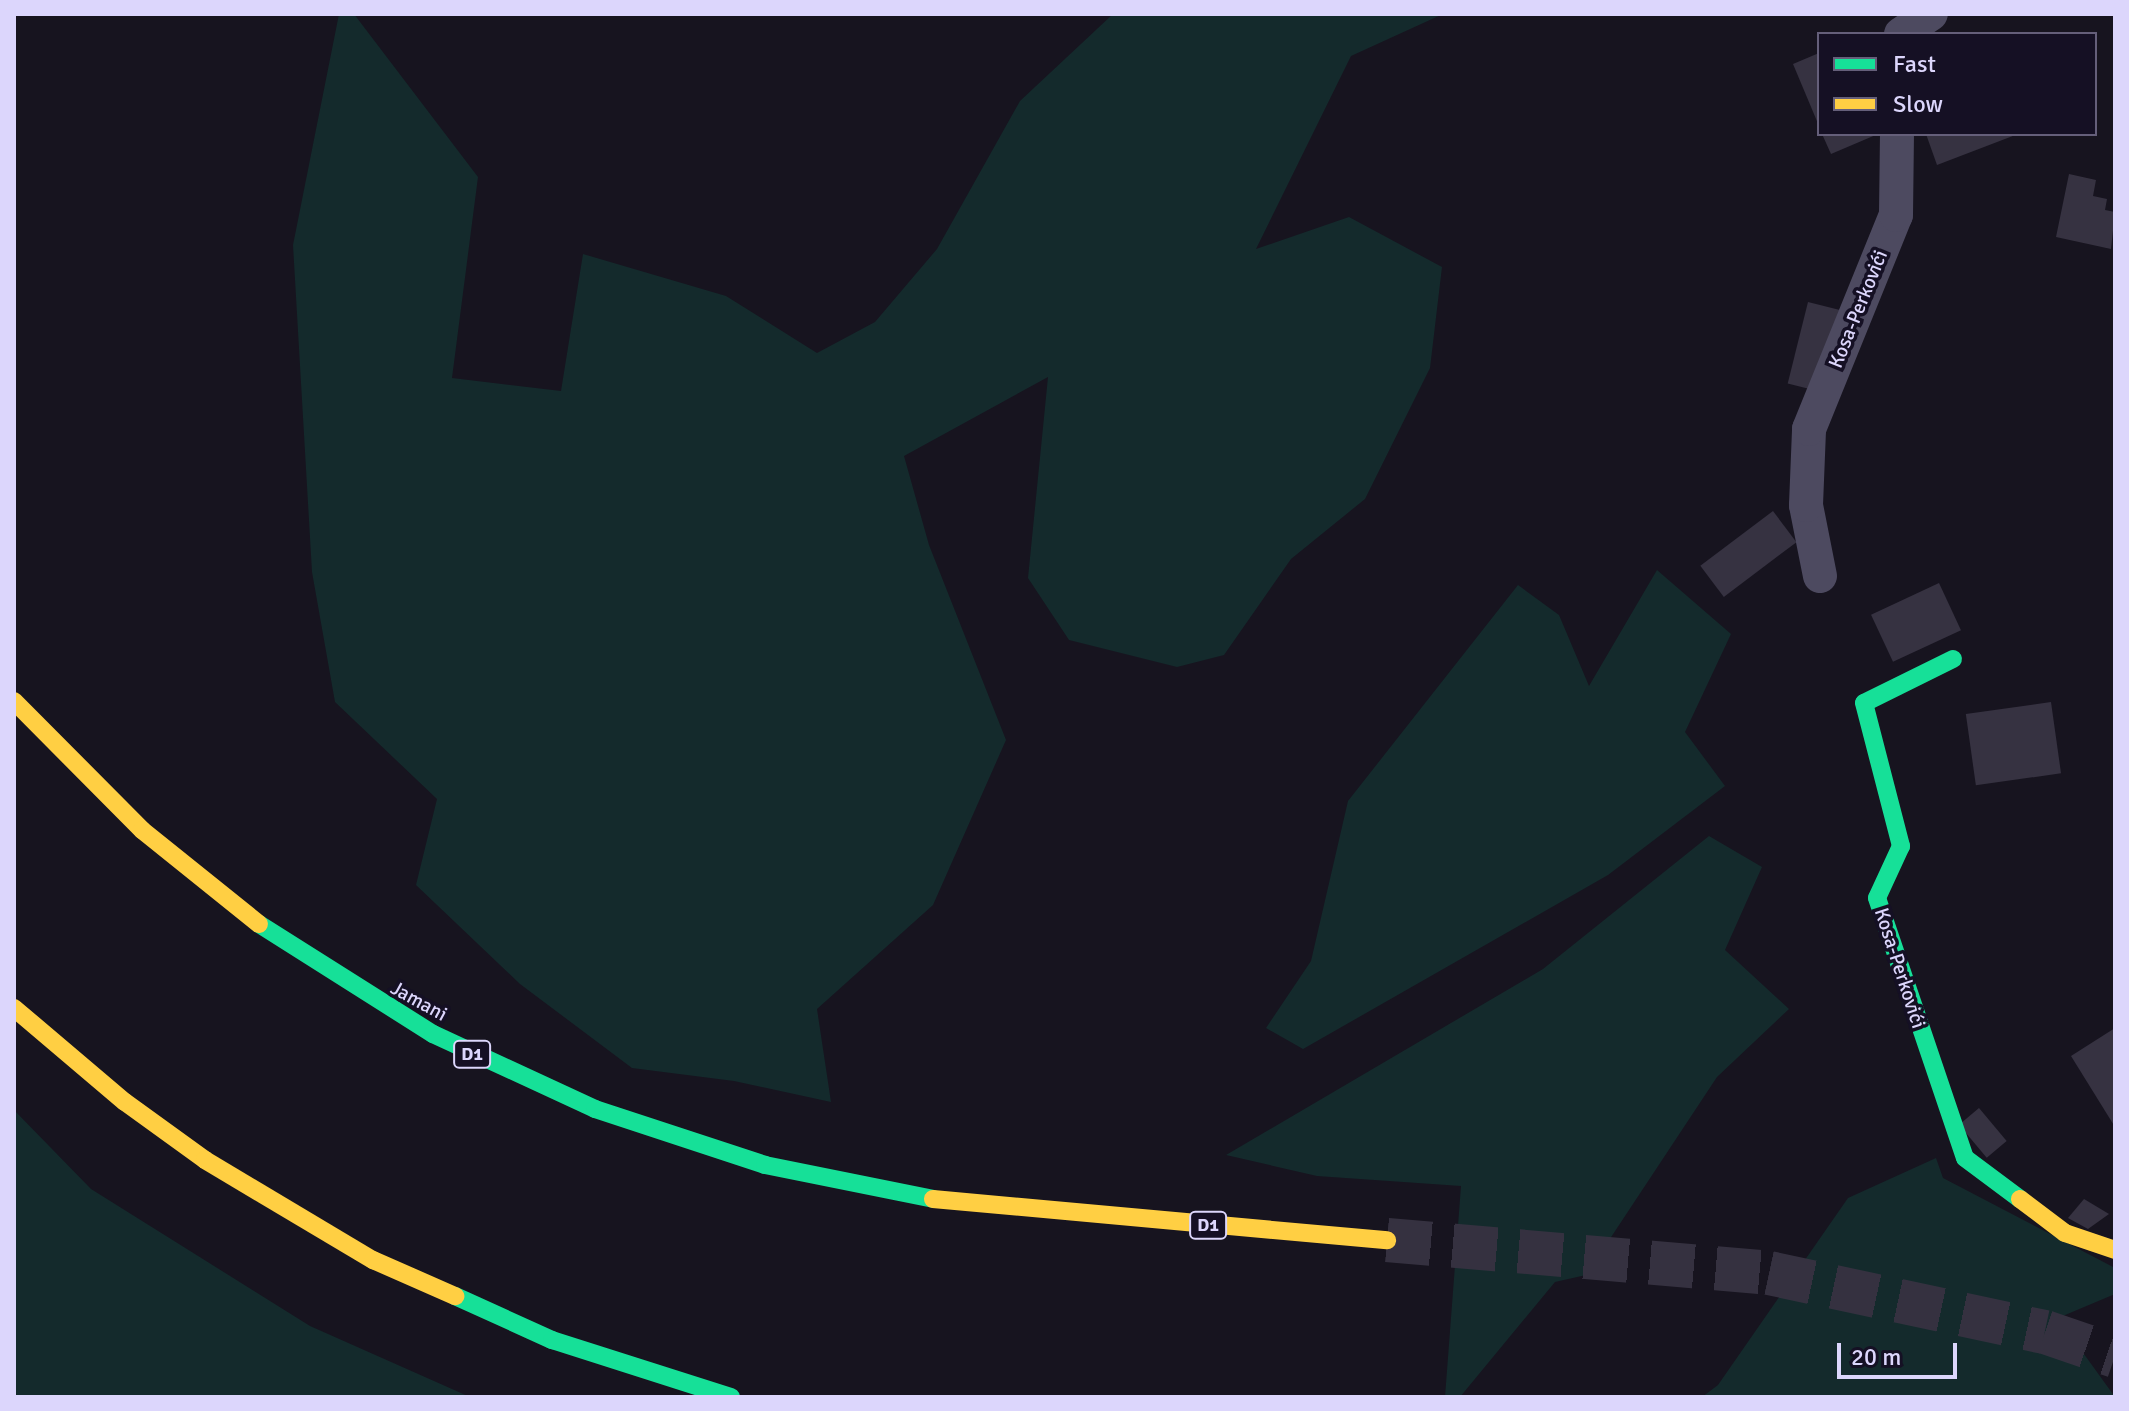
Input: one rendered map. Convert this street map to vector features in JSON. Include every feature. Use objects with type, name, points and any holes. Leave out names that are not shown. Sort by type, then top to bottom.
[{"type":"main road","name":"Kosa-Perkovići","points":[[1953,659],[1864,703],[1901,846],[1877,898],[1965,1158],[2065,1233],[2115,1250]]},
{"type":"main road","name":"Jamani","points":[[14,701],[77,768],[210,887],[356,990],[486,1061],[595,1109],[765,1165],[940,1200],[1387,1240]]},
{"type":"main road","points":[[14,1008],[125,1102],[205,1160],[373,1260],[552,1340],[731,1397]]},
{"type":"street","points":[[1904,32],[1931,14]]},
{"type":"street","name":"Kosa-Perkovići","points":[[1820,576],[1806,505],[1809,429],[1896,215],[1897,136]]},
{"type":"green space","points":[[339,14],[354,14],[478,177],[452,378],[561,391],[583,254],[726,296],[817,353],[875,322],[937,249],[1020,101],[1113,14],[1443,14],[1351,56],[1256,249],[1349,217],[1442,267],[1430,368],[1365,499],[1291,559],[1224,655],[1177,667],[1069,640],[1028,578],[1048,377],[904,456],[929,545],[1006,740],[933,905],[817,1009],[831,1102],[734,1081],[632,1068],[520,984],[416,885],[437,799],[335,702],[312,572],[293,245]]},
{"type":"green space","points":[[1657,570],[1731,634],[1685,732],[1725,786],[1608,875],[1303,1049],[1266,1028],[1311,961],[1348,801],[1518,585],[1559,615],[1589,686]]},
{"type":"green space","points":[[1709,836],[1762,867],[1725,950],[1789,1009],[1717,1077],[1586,1275],[1555,1282],[1460,1397],[1445,1397],[1461,1186],[1317,1176],[1226,1155],[1543,969]]},
{"type":"green space","points":[[14,1110],[91,1189],[310,1326],[470,1397],[14,1397]]},
{"type":"green space","points":[[1936,1158],[1943,1178],[2115,1268],[2115,1294],[2058,1318],[2115,1397],[1702,1397],[1718,1385],[1848,1198]]},
{"type":"building","points":[[1817,54],[1817,121],[1793,64]]},
{"type":"building","points":[[1823,136],[1873,136],[1831,154]]},
{"type":"building","points":[[1927,136],[2013,136],[1937,165]]},
{"type":"building","points":[[2069,174],[2096,180],[2093,196],[2107,199],[2105,210],[2115,212],[2111,249],[2056,237]]},
{"type":"building","points":[[1808,302],[1843,311],[1823,392],[1788,384]]},
{"type":"building","points":[[1773,511],[1796,542],[1724,597],[1700,566]]},
{"type":"building","points":[[1939,583],[1961,630],[1893,662],[1871,615]]},
{"type":"building","points":[[2051,702],[2061,773],[1976,785],[1966,714]]},
{"type":"building","points":[[2115,1028],[2115,1127],[2071,1056]]},
{"type":"building","points":[[1979,1108],[2007,1141],[1987,1158],[1959,1125]]},
{"type":"building","points":[[2084,1199],[2109,1214],[2088,1229],[2068,1218]]},
{"type":"tunnel","points":[[1387,1240],[1769,1273],[2045,1332],[2115,1356]]},
{"type":"traffic: fast","points":[[1953,659],[1864,703],[1901,846],[1877,898],[1965,1158],[2020,1199]]},
{"type":"traffic: fast","points":[[259,924],[433,1034],[595,1109],[765,1165],[933,1199]]},
{"type":"traffic: fast","points":[[455,1296],[552,1340],[731,1397]]},
{"type":"traffic: slow","points":[[14,701],[142,830],[259,924]]},
{"type":"traffic: slow","points":[[14,1008],[125,1102],[205,1160],[373,1260],[455,1296]]},
{"type":"traffic: slow","points":[[933,1199],[1387,1240]]},
{"type":"traffic: slow","points":[[2020,1199],[2065,1233],[2115,1250]]}]
